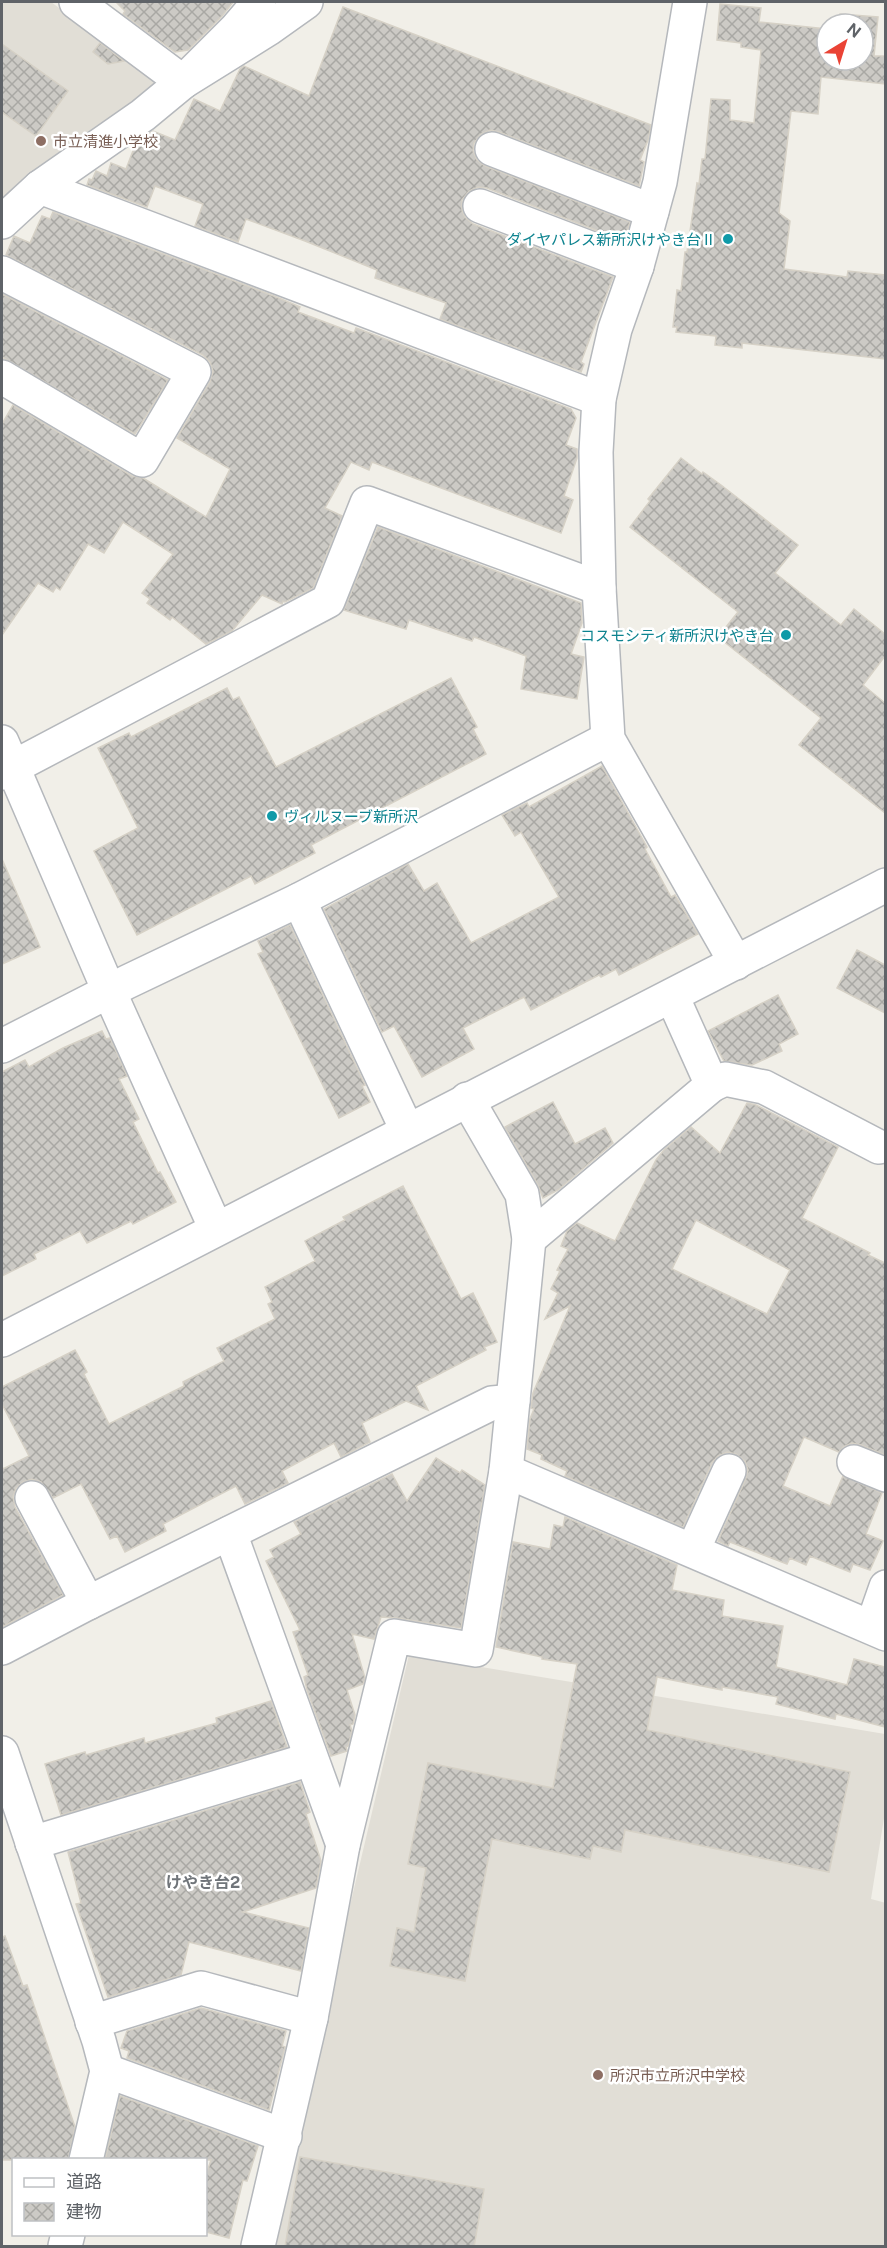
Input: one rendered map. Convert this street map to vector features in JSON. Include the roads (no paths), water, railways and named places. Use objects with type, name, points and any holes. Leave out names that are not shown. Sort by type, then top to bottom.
[{"type":"street","points":[[76,2],[183,82]]},
{"type":"street","points":[[2,222],[40,187],[143,115],[183,82],[236,29],[258,2]]},
{"type":"street","points":[[183,82],[268,29],[306,2]]},
{"type":"street","points":[[690,2],[660,182],[637,266],[615,329],[599,399],[596,452],[599,588],[608,739],[736,963]]},
{"type":"street","points":[[492,149],[652,211]]},
{"type":"street","points":[[40,187],[599,399]]},
{"type":"street","points":[[480,206],[637,266]]},
{"type":"street","points":[[2,273],[194,372],[142,460],[2,377]]},
{"type":"street","points":[[216,1229],[6,760],[328,601],[367,502],[599,588]]},
{"type":"street","points":[[2,1046],[109,991],[299,900],[608,739]]},
{"type":"street","points":[[2,1340],[885,885]]},
{"type":"street","points":[[299,900],[407,1130]]},
{"type":"street","points":[[672,996],[712,1084]]},
{"type":"street","points":[[529,1239],[712,1084],[724,1079],[764,1087],[879,1147]]},
{"type":"street","points":[[258,2247],[311,2018],[343,1845],[394,1636],[476,1650],[506,1471],[529,1239],[522,1194],[467,1099]]},
{"type":"street","points":[[2,1648],[492,1403],[513,1401]]},
{"type":"street","points":[[854,1462],[885,1475]]},
{"type":"street","points":[[506,1471],[879,1631],[885,1587]]},
{"type":"street","points":[[693,1551],[729,1471]]},
{"type":"street","points":[[32,1498],[88,1603]]},
{"type":"street","points":[[230,1533],[343,1845]]},
{"type":"street","points":[[2,1753],[107,2071],[86,2158]]},
{"type":"street","points":[[32,1843],[311,1759]]},
{"type":"street","points":[[92,2022],[201,1988],[311,2018]]},
{"type":"street","points":[[107,2071],[285,2136]]},
{"type":"place","name":"市立清進小学校","points":[[41,141]]},
{"type":"place","name":"ダイヤパレス新所沢けやき台Ⅱ","points":[[728,239]]},
{"type":"place","name":"コスモシティ新所沢けやき台","points":[[786,635]]},
{"type":"place","name":"ヴィルヌーブ新所沢","points":[[272,816]]},
{"type":"place","name":"所沢市立所沢中学校","points":[[598,2075]]},
{"type":"district","name":"けやき台2","points":[[203,1882]]}]
